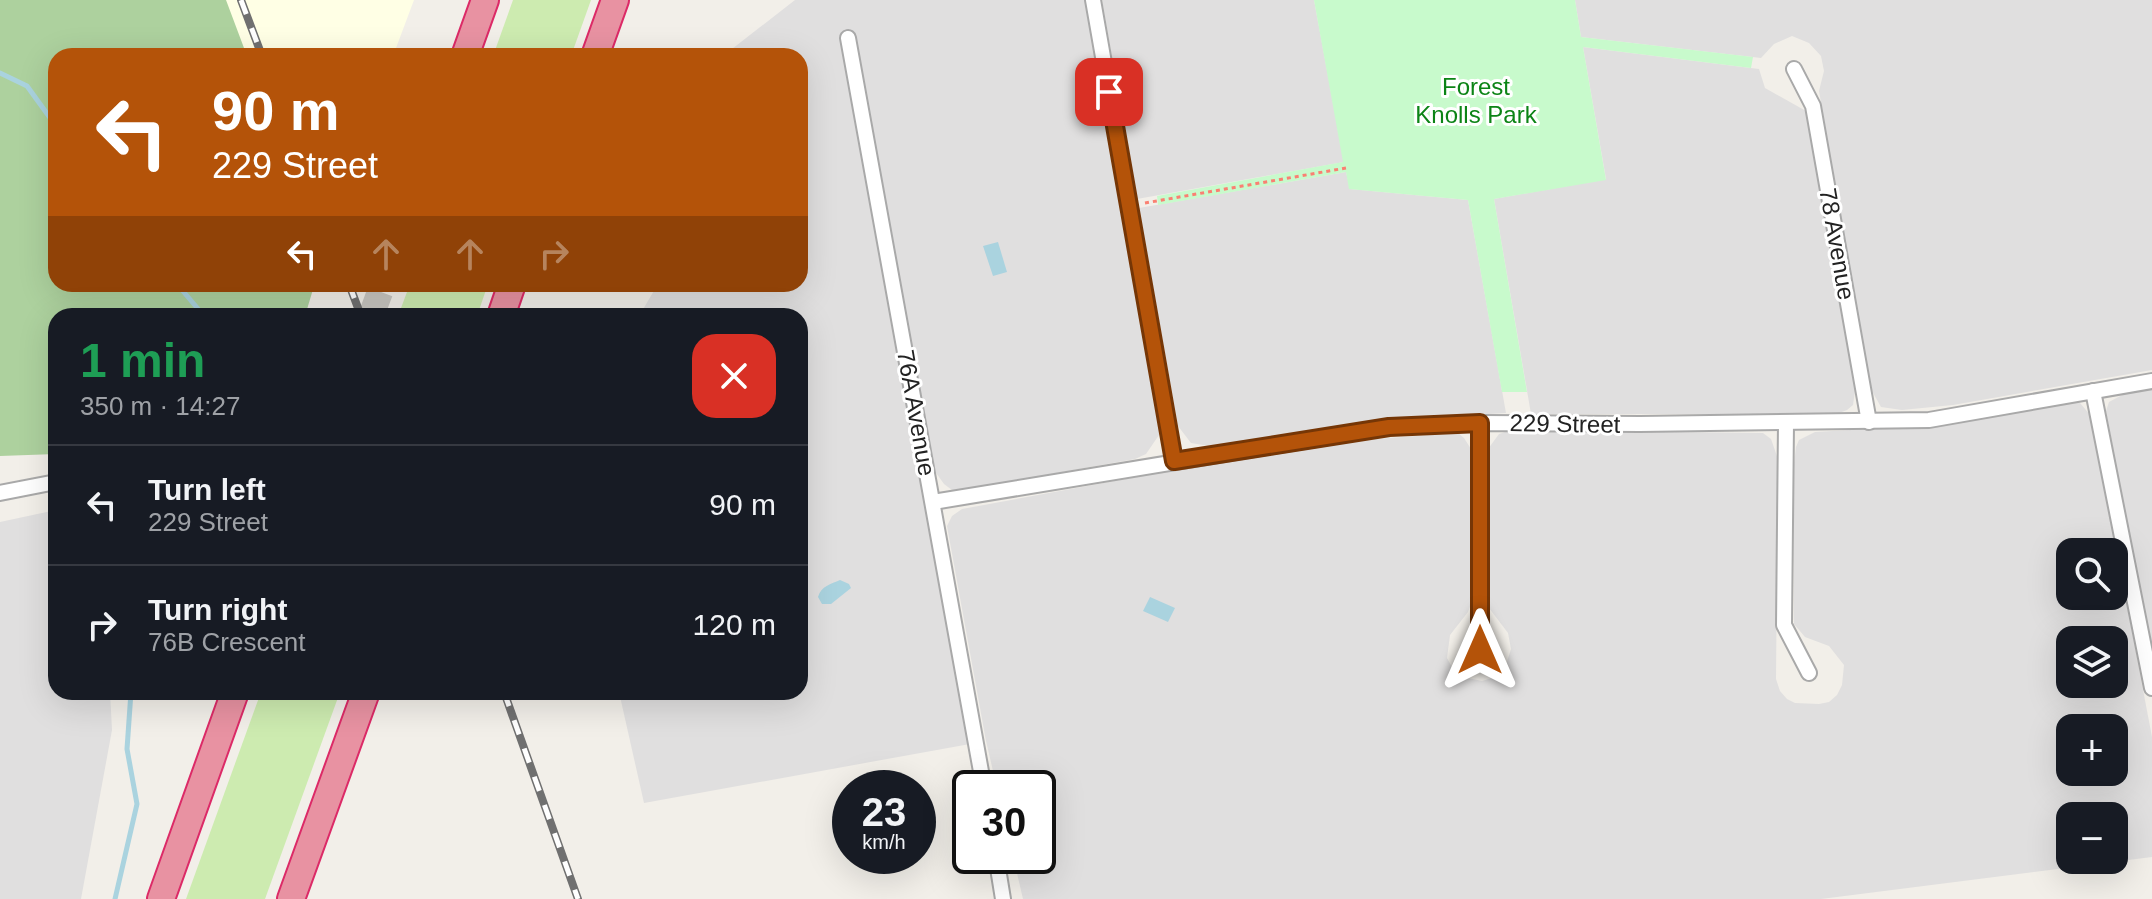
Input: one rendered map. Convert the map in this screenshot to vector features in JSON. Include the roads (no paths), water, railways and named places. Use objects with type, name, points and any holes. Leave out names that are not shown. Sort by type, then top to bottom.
[{"type":"highway","points":[[468,48],[485,0]]},
{"type":"highway","points":[[598,48],[615,0]]},
{"type":"highway","points":[[161,899],[232,700]]},
{"type":"highway","points":[[291,899],[363,700]]},
{"type":"street","points":[[1093,0],[1174,461]]},
{"type":"street","name":"76A Avenue","points":[[848,38],[981,770]]},
{"type":"street","name":"78 Avenue","points":[[1794,69],[1813,106],[1869,422]]},
{"type":"street","name":"229 Street","points":[[933,502],[1389,427],[1480,423],[1929,420],[2152,381]]},
{"type":"street","points":[[2093,391],[2152,688]]},
{"type":"street","points":[[1480,423],[1480,650]]},
{"type":"street","points":[[1786,423],[1784,625],[1809,673]]},
{"type":"street","points":[[0,493],[48,484]]},
{"type":"street","points":[[999,874],[1003,899]]},
{"type":"water","points":[[998,242],[1007,272],[993,276],[983,246]]},
{"type":"water","points":[[840,580],[851,588],[831,604],[822,604],[818,597],[821,590]]},
{"type":"water","points":[[1150,597],[1175,608],[1168,622],[1143,611]]},
{"type":"waterway","points":[[0,73],[27,86],[48,115]]},
{"type":"waterway","points":[[184,292],[197,308]]},
{"type":"waterway","points":[[115,899],[137,804],[127,749],[130,700]]},
{"type":"tunnel","points":[[374,308],[380,292]]},
{"type":"railway","points":[[241,0],[259,48]]},
{"type":"railway","points":[[352,292],[358,308]]},
{"type":"railway","points":[[507,700],[578,899]]},
{"type":"park label","name":"Forest Knolls Park","points":[[1476,101]]}]
